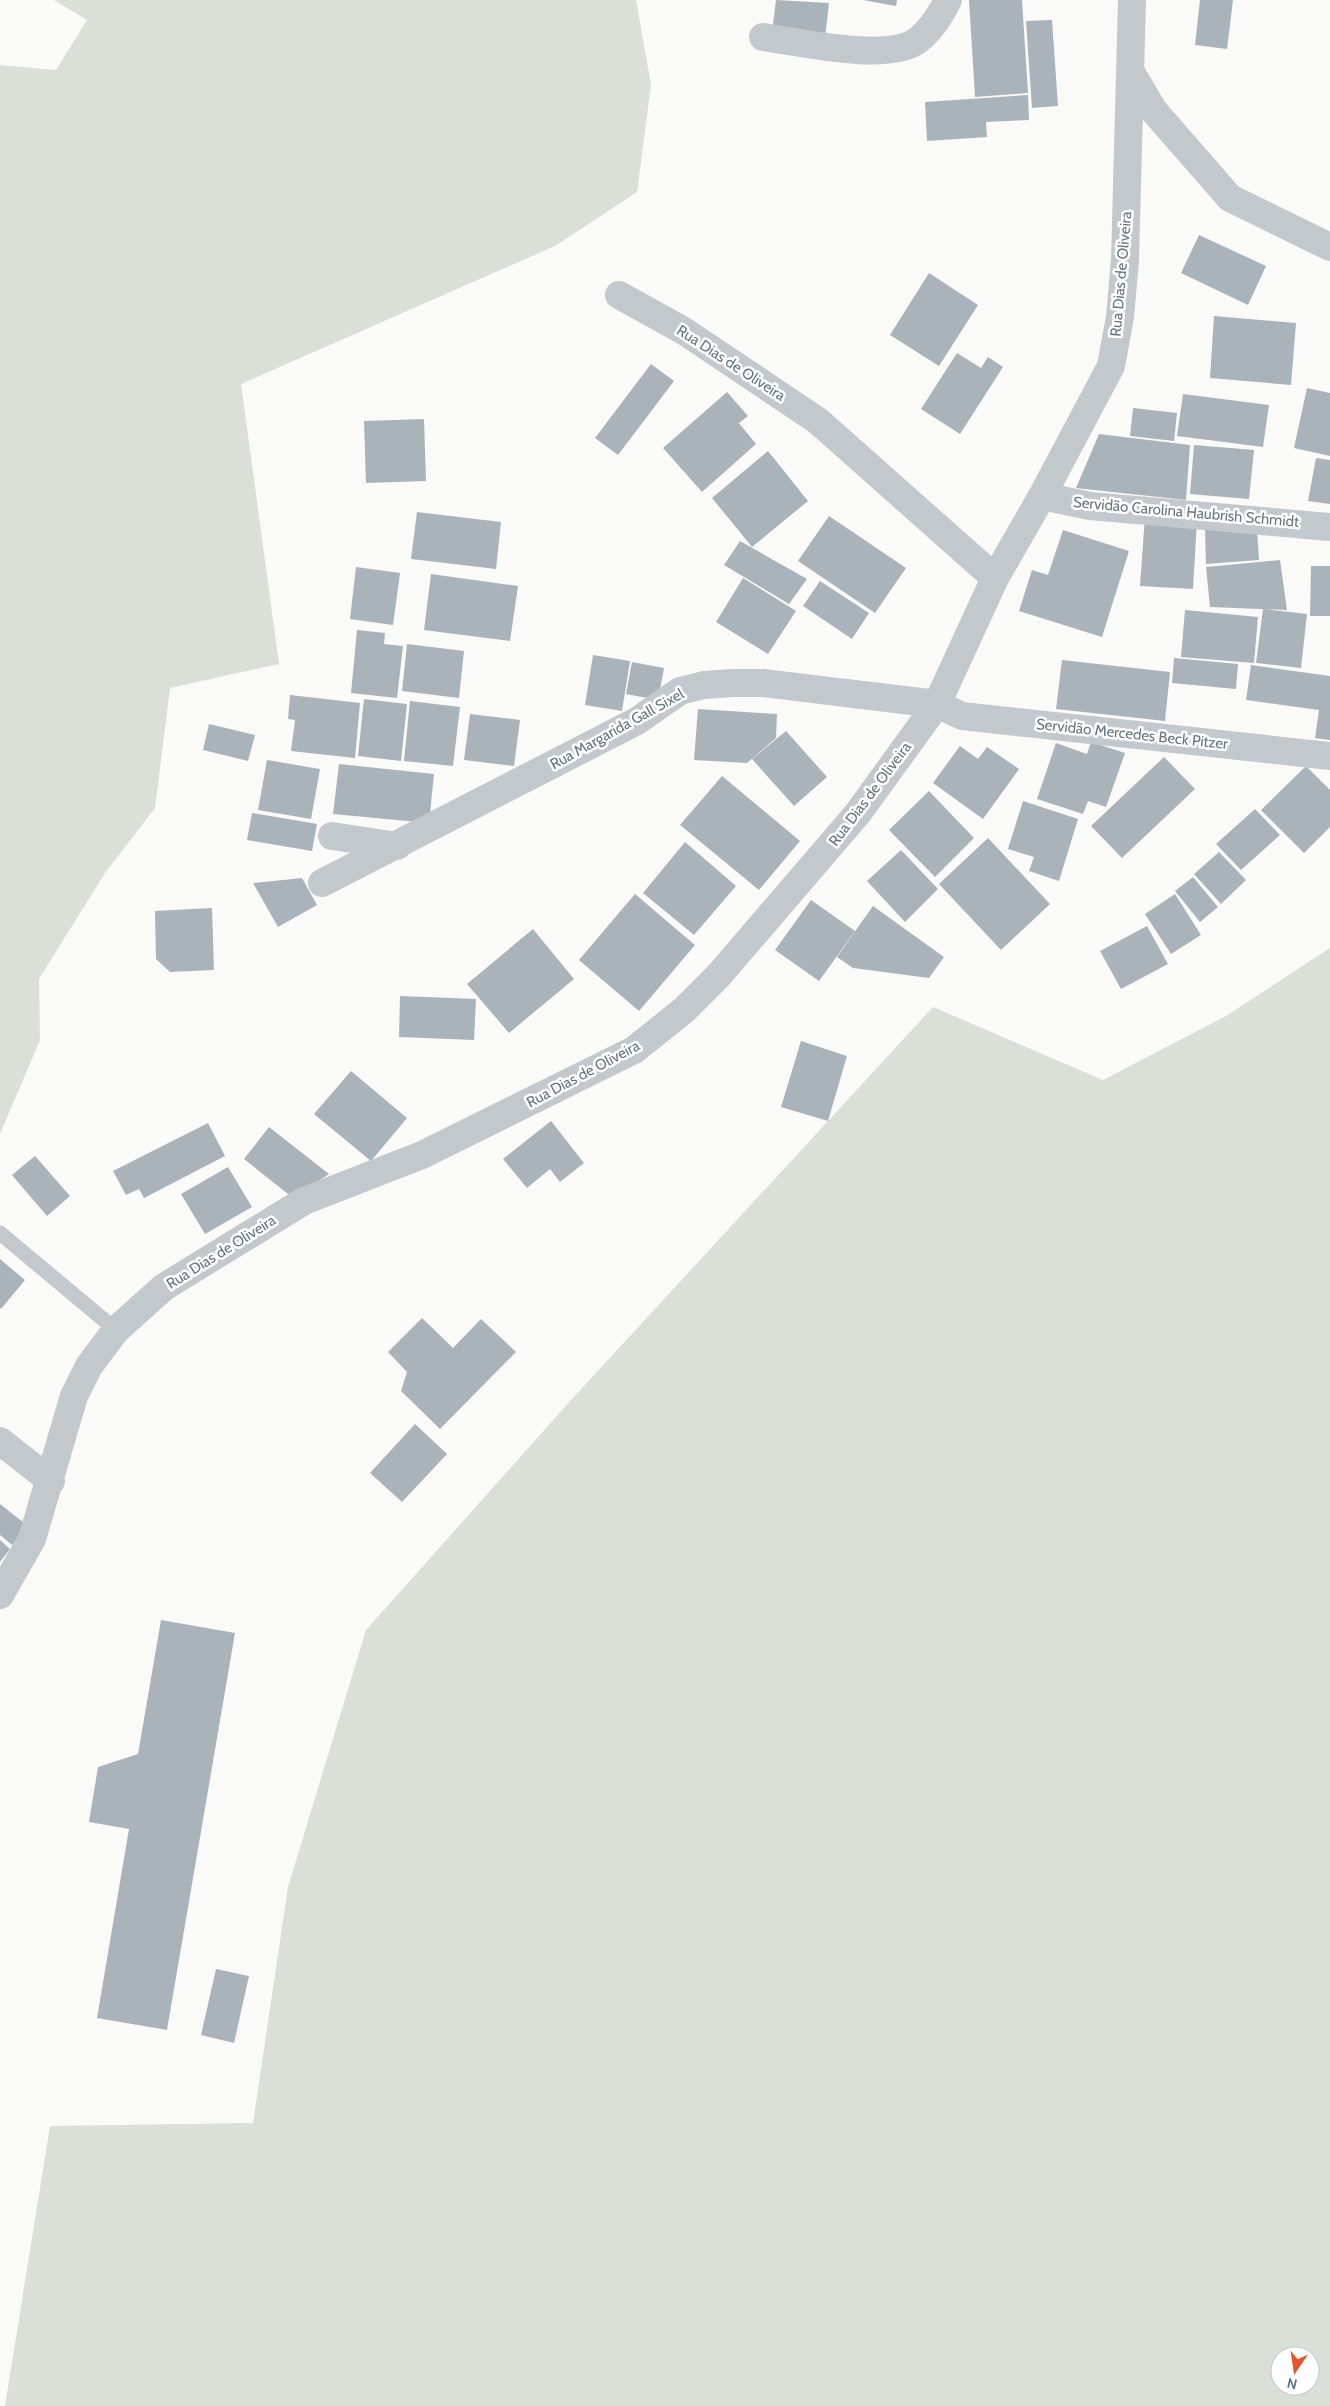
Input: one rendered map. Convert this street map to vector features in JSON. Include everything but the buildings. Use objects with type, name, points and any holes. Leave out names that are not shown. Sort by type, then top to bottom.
[{"type":"street","points":[[763,37],[848,49],[874,51],[898,49],[918,41],[940,15],[948,0]]},
{"type":"street","name":"Rua Dias de Oliveira","points":[[0,1595],[32,1539],[51,1481],[74,1396],[89,1366],[116,1330],[164,1287],[304,1201],[422,1155],[634,1050],[684,1010],[725,968],[858,814],[937,704],[995,578],[1042,496],[1111,366],[1120,317],[1125,260],[1132,0]]},
{"type":"street","points":[[1131,72],[1154,111],[1230,198],[1330,247]]},
{"type":"street","name":"Rua Dias de Oliveira","points":[[620,295],[684,331],[818,421],[995,578]]},
{"type":"street","name":"Servidão Carolina Haubrish Schmidt","points":[[1042,496],[1090,506],[1330,527]]},
{"type":"street","name":"Rua Margarida Gall Sixel","points":[[322,883],[637,721],[680,691],[696,687],[732,683],[763,683],[937,704]]},
{"type":"street","name":"Servidão Mercedes Beck Pitzer","points":[[937,704],[962,716],[1330,756]]},
{"type":"street","points":[[332,836],[397,846]]},
{"type":"street","points":[[0,1441],[51,1481]]},
{"type":"lane","points":[[0,1233],[116,1330]]},
{"type":"shaded area","points":[[54,0],[636,0],[651,85],[637,192],[555,246],[241,384],[279,664],[170,688],[155,808],[105,873],[39,979],[40,1040],[0,1134],[0,65],[56,70],[87,20]]},
{"type":"shaded area","points":[[1330,948],[1330,2406],[5,2406],[50,2126],[253,2123],[288,1887],[366,1630],[572,1399],[933,1007],[1103,1080],[1226,1016]]}]
